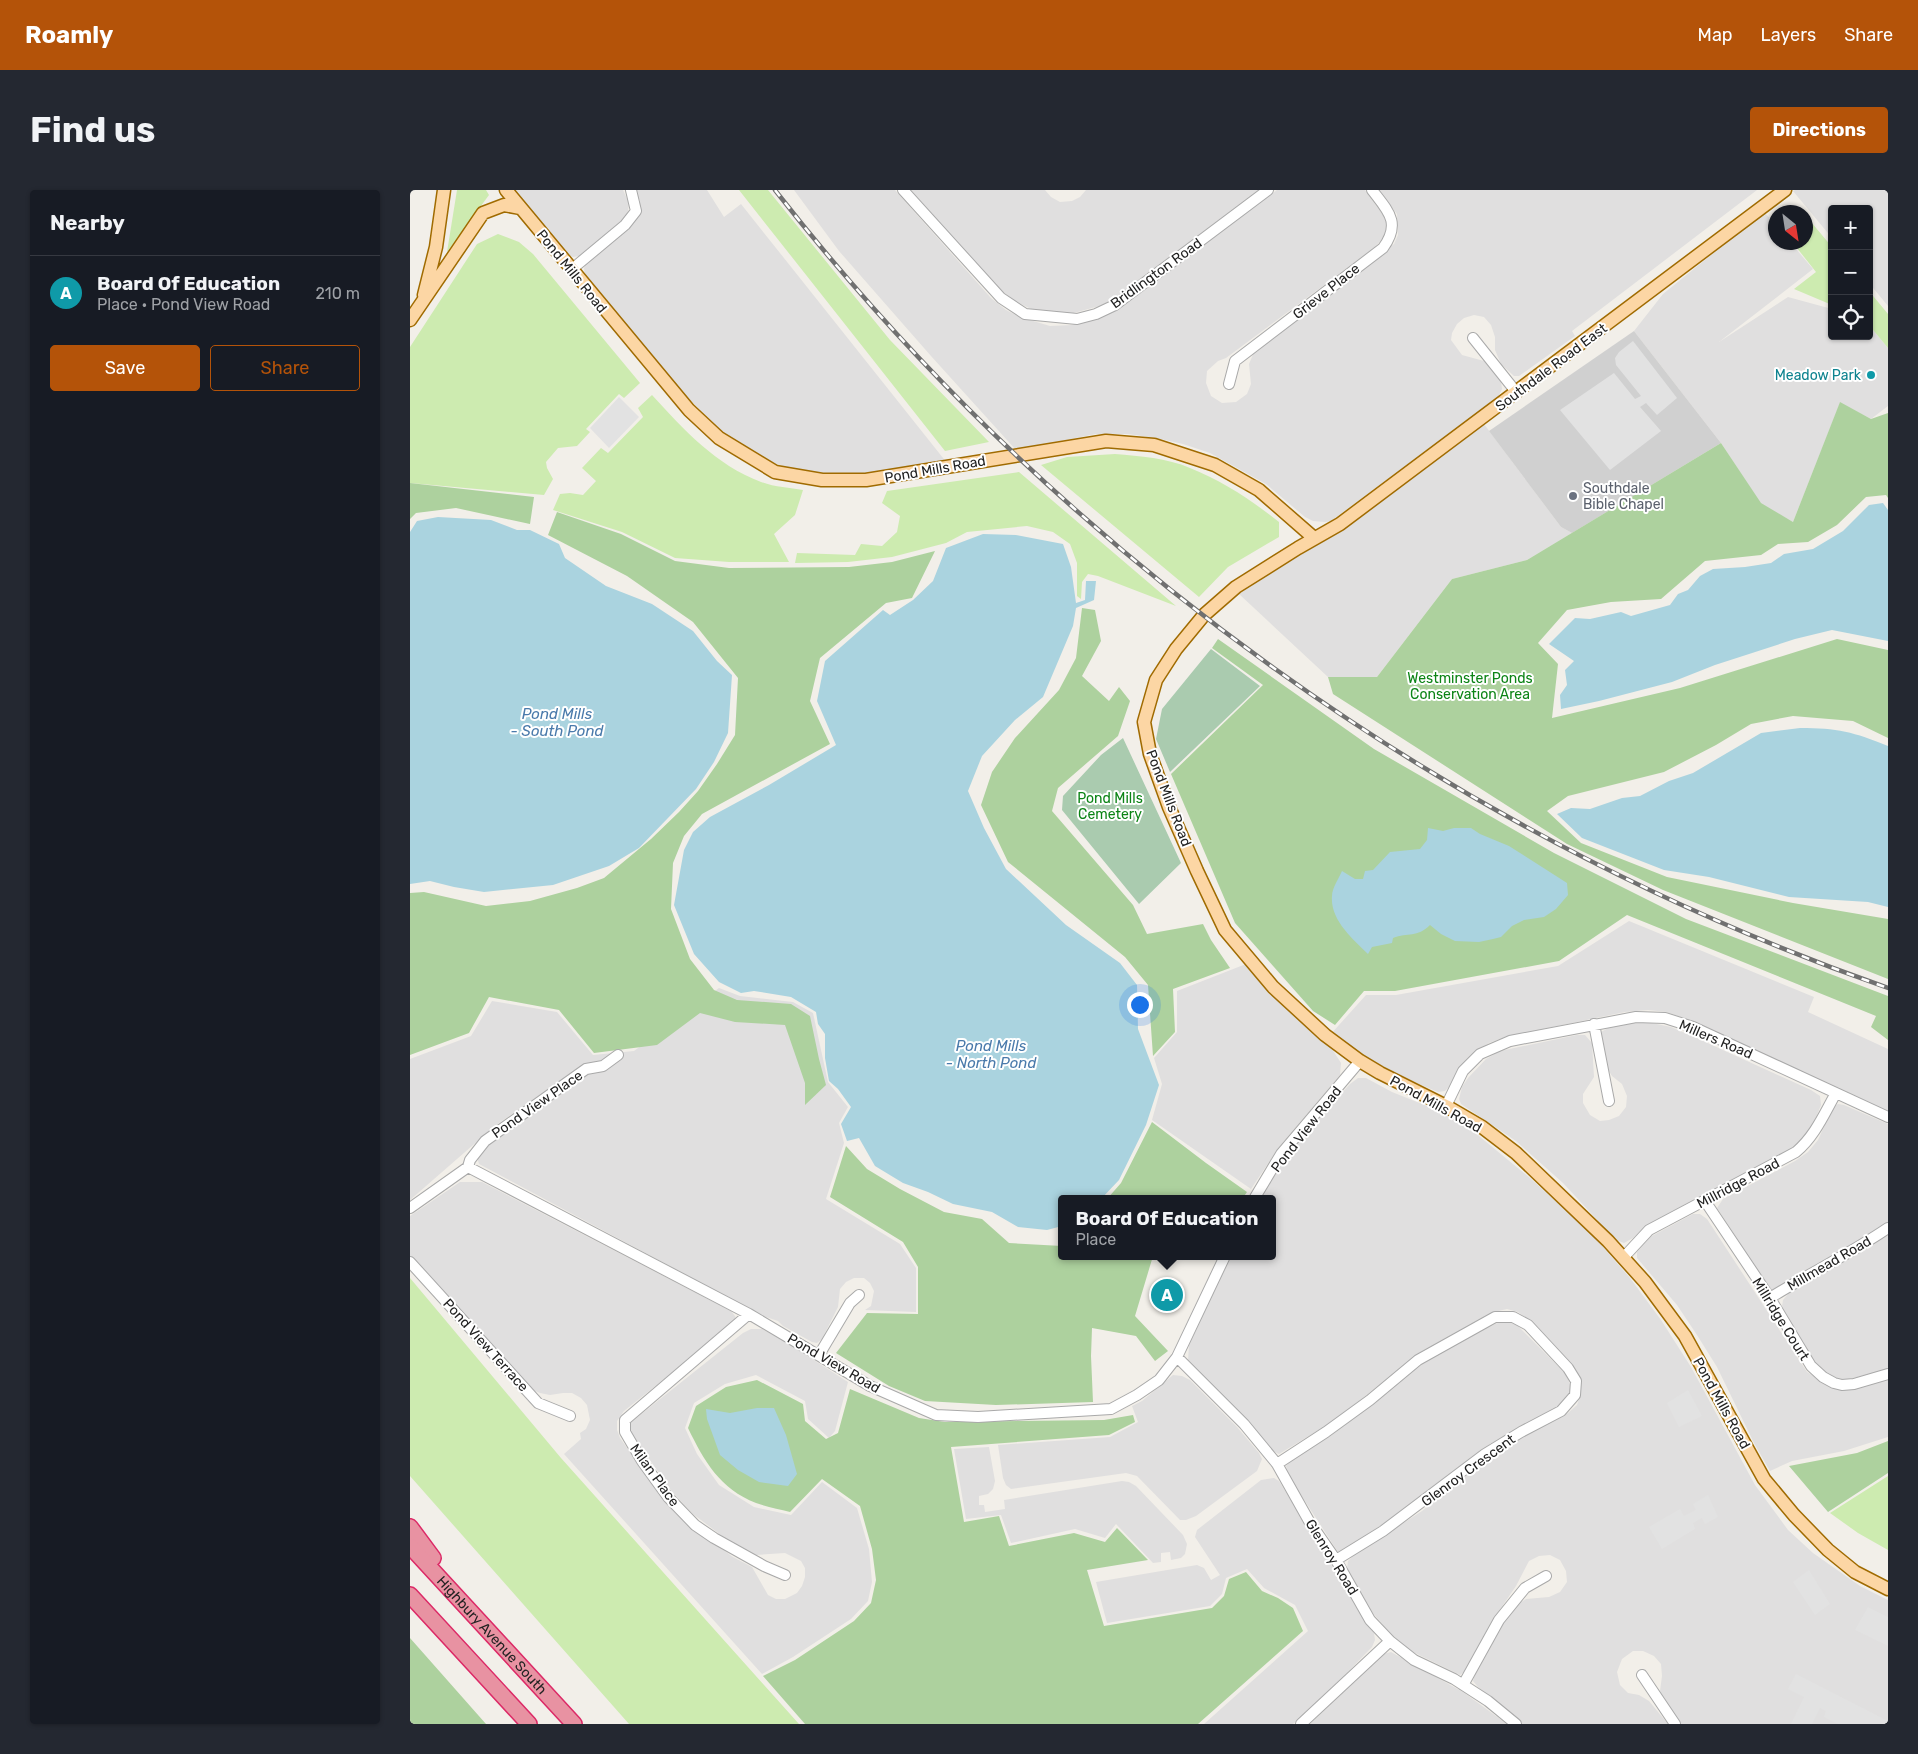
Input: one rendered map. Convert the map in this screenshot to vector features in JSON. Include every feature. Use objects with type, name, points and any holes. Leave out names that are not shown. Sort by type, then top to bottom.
[{"type":"highway","points":[[410,1527],[472,1612]]},
{"type":"highway","name":"Highbury Avenue South","points":[[410,1546],[574,1724]]},
{"type":"highway","points":[[410,1594],[529,1724]]},
{"type":"highway","points":[[410,1600],[446,1634]]},
{"type":"main road","points":[[422,302],[436,247],[444,190]]},
{"type":"main road","name":"Pond Mills Road","points":[[506,190],[689,410],[719,438],[775,472],[822,480],[866,480],[1106,441],[1154,445],[1215,465],[1260,490],[1314,538],[1236,587],[1204,615],[1176,649],[1156,680],[1144,722],[1150,754],[1169,807],[1225,930],[1273,987],[1324,1034],[1360,1061],[1446,1106],[1482,1128],[1516,1153],[1623,1258],[1645,1282],[1685,1336],[1770,1486],[1794,1515],[1828,1550],[1855,1572],[1888,1589]]},
{"type":"main road","name":"Southdale Road East","points":[[1314,538],[1340,524],[1785,190]]},
{"type":"main road","points":[[410,320],[483,213],[504,204],[520,208]]},
{"type":"street","points":[[571,270],[625,225],[636,211],[631,190]]},
{"type":"street","name":"Bridlington Road","points":[[903,190],[1001,298],[1025,314],[1077,320],[1115,305],[1268,190]]},
{"type":"street","name":"Grieve Place","points":[[1229,384],[1235,361],[1383,248],[1392,235],[1392,222],[1384,205],[1372,190]]},
{"type":"street","points":[[1473,338],[1517,393]]},
{"type":"street","name":"Millers Road","points":[[1446,1106],[1463,1071],[1480,1054],[1510,1041],[1636,1017],[1665,1018],[1693,1027],[1888,1116]]},
{"type":"street","points":[[1594,1024],[1608,1101]]},
{"type":"street","name":"Pond View Place","points":[[468,1167],[470,1160],[485,1142],[586,1069],[604,1066],[618,1055]]},
{"type":"street","name":"Pond View Road","points":[[1256,1195],[1281,1154],[1360,1061]]},
{"type":"street","name":"Millridge Road","points":[[1623,1258],[1649,1230],[1796,1152],[1807,1143],[1817,1128],[1836,1092]]},
{"type":"street","points":[[410,1208],[468,1167]]},
{"type":"street","name":"Pond View Road","points":[[468,1167],[750,1314],[870,1386],[936,1415],[978,1417],[1111,1410],[1159,1380],[1177,1357],[1224,1260]]},
{"type":"street","name":"Millridge Court","points":[[1706,1201],[1770,1298],[1811,1366],[1823,1377],[1842,1385],[1854,1384],[1888,1374]]},
{"type":"street","name":"Millmead Road","points":[[1770,1298],[1797,1281],[1866,1244],[1888,1228]]},
{"type":"street","name":"Pond View Terrace","points":[[410,1262],[538,1403],[570,1416]]},
{"type":"street","points":[[819,1355],[850,1302],[858,1295]]},
{"type":"street","name":"Milan Place","points":[[750,1314],[625,1420],[625,1432],[642,1461],[668,1497],[696,1525],[714,1538],[764,1566],[785,1575]]},
{"type":"street","name":"Glenroy Crescent","points":[[1277,1464],[1370,1400],[1418,1360],[1494,1317],[1513,1317],[1528,1325],[1568,1368],[1576,1381],[1575,1395],[1561,1411],[1485,1454],[1382,1531],[1336,1560]]},
{"type":"street","name":"Glenroy Road","points":[[1177,1357],[1244,1424],[1277,1464],[1309,1522],[1336,1560],[1370,1620],[1390,1641],[1414,1660],[1463,1685],[1488,1701],[1516,1724]]},
{"type":"street","points":[[1463,1685],[1499,1620],[1525,1588],[1546,1576]]},
{"type":"street","points":[[1301,1724],[1390,1641]]},
{"type":"street","points":[[1642,1675],[1675,1724]]},
{"type":"shaded area","points":[[513,190],[623,190],[629,203],[628,211],[625,219],[579,256],[573,257],[566,254]]},
{"type":"shaded area","points":[[635,190],[707,190],[724,217],[741,204],[947,463],[863,475],[835,476],[788,468],[769,461],[747,449],[722,431],[684,394],[585,277],[584,268],[588,260],[633,224],[639,212],[640,201]]},
{"type":"shaded area","points":[[794,190],[895,190],[991,298],[1006,310],[1020,317],[1050,326],[1072,325],[1105,314],[1122,305],[1277,190],[1365,190],[1385,218],[1387,227],[1384,237],[1374,248],[1226,358],[1218,361],[1207,371],[1206,383],[1211,396],[1222,403],[1236,402],[1247,394],[1251,384],[1249,364],[1254,352],[1394,244],[1398,235],[1397,214],[1378,190],[1757,190],[1572,331],[1575,336],[1519,376],[1514,376],[1501,364],[1495,350],[1495,337],[1491,325],[1484,317],[1474,315],[1464,318],[1457,324],[1452,333],[1451,340],[1462,355],[1484,361],[1493,370],[1501,381],[1502,389],[1498,397],[1331,521],[1325,522],[1313,521],[1305,517],[1266,484],[1210,453],[1183,444],[1128,434],[1096,434],[1016,450],[839,251]]},
{"type":"shaded area","points":[[911,190],[1045,190],[1051,197],[1060,202],[1072,201],[1080,197],[1086,190],[1259,190],[1103,305],[1070,314],[1033,310],[1015,301],[994,285]]},
{"type":"shaded area","points":[[1888,190],[1888,306],[1873,288],[1873,205],[1828,205],[1828,233],[1813,215],[1813,205],[1805,205],[1793,191]]},
{"type":"shaded area","points":[[1764,212],[1768,216],[1768,250],[1797,250],[1813,269],[1719,342],[1788,297],[1828,308],[1828,340],[1873,340],[1873,330],[1888,348],[1888,406],[1871,419],[1840,403],[1793,522],[1761,504],[1721,443],[1634,331],[1663,294]]},
{"type":"shaded area","points":[[1634,331],[1721,443],[1572,533],[1561,527],[1489,431]]},
{"type":"shaded area","points":[[1633,341],[1677,398],[1657,415],[1646,403],[1640,407],[1661,431],[1610,470],[1560,410],[1614,373],[1635,399],[1641,396],[1616,365],[1615,358],[1619,352]]},
{"type":"shaded area","points":[[619,397],[639,417],[609,448],[590,428]]},
{"type":"shaded area","points":[[1484,424],[1561,527],[1572,533],[1527,560],[1452,579],[1377,677],[1328,677],[1239,594],[1367,512]]},
{"type":"shaded area","points":[[1629,921],[1814,997],[1808,1012],[1888,1049],[1888,1111],[1691,1021],[1667,1012],[1648,1010],[1625,1012],[1505,1037],[1489,1043],[1475,1052],[1464,1063],[1449,1087],[1445,1091],[1438,1092],[1405,1078],[1363,1056],[1330,1035],[1366,995],[1396,995],[1558,966]]},
{"type":"shaded area","points":[[1246,964],[1294,1015],[1332,1049],[1341,1063],[1340,1075],[1279,1147],[1251,1189],[1152,1120],[1162,1084],[1154,1058],[1177,1032],[1177,991]]},
{"type":"shaded area","points":[[719,988],[740,996],[793,1002],[813,1013],[828,1082],[848,1107],[839,1123],[844,1143],[826,1199],[900,1244],[916,1268],[916,1312],[865,1310],[871,1306],[874,1291],[870,1283],[864,1278],[854,1278],[846,1282],[840,1289],[838,1307],[822,1339],[817,1343],[812,1342],[783,1326],[778,1321],[763,1316],[479,1164],[477,1157],[483,1149],[590,1071],[586,1064],[496,1125],[410,1200],[410,1059],[471,1036],[492,1001],[557,1012],[593,1055],[634,1051]]},
{"type":"shaded area","points":[[1631,1023],[1652,1023],[1671,1027],[1811,1090],[1820,1096],[1821,1105],[1813,1125],[1798,1145],[1647,1225],[1633,1238],[1624,1243],[1616,1240],[1563,1183],[1516,1141],[1461,1104],[1459,1099],[1462,1087],[1468,1078],[1486,1059],[1500,1051],[1585,1035],[1592,1043],[1594,1077],[1583,1094],[1583,1103],[1590,1115],[1600,1121],[1619,1116],[1626,1107],[1627,1096],[1622,1084],[1612,1076],[1605,1065],[1601,1032],[1610,1027]]},
{"type":"shaded area","points":[[1358,1078],[1366,1078],[1392,1092],[1437,1110],[1468,1127],[1530,1178],[1591,1233],[1630,1278],[1661,1320],[1691,1367],[1755,1485],[1788,1530],[1813,1553],[1860,1586],[1888,1600],[1888,1724],[1681,1724],[1664,1704],[1660,1691],[1661,1664],[1654,1656],[1643,1651],[1633,1651],[1622,1659],[1617,1672],[1620,1685],[1628,1693],[1639,1695],[1649,1701],[1668,1724],[1522,1724],[1473,1681],[1475,1674],[1515,1606],[1526,1599],[1549,1597],[1560,1592],[1567,1582],[1566,1571],[1560,1560],[1550,1555],[1539,1556],[1529,1561],[1516,1586],[1490,1624],[1466,1670],[1460,1675],[1409,1650],[1388,1631],[1372,1612],[1347,1569],[1348,1561],[1354,1555],[1422,1511],[1501,1448],[1568,1413],[1577,1405],[1581,1385],[1577,1373],[1570,1363],[1526,1318],[1518,1312],[1507,1309],[1494,1312],[1421,1352],[1327,1425],[1279,1454],[1271,1450],[1194,1370],[1188,1361],[1189,1345],[1228,1260],[1276,1260],[1276,1195],[1262,1195],[1294,1146],[1350,1084]]},
{"type":"shaded area","points":[[1838,1104],[1888,1124],[1888,1222],[1862,1240],[1803,1272],[1775,1291],[1771,1291],[1717,1208],[1723,1199],[1795,1161],[1808,1152],[1818,1140],[1833,1107]]},
{"type":"shaded area","points":[[460,1182],[482,1182],[731,1311],[735,1316],[736,1321],[727,1329],[624,1411],[617,1421],[617,1430],[620,1438],[663,1498],[687,1523],[733,1557],[752,1567],[768,1595],[776,1599],[785,1599],[797,1593],[802,1586],[805,1568],[801,1561],[785,1553],[756,1555],[734,1545],[693,1514],[673,1493],[629,1431],[630,1423],[743,1333],[751,1329],[762,1329],[781,1339],[848,1382],[835,1431],[829,1438],[808,1419],[805,1401],[756,1375],[725,1384],[694,1403],[685,1428],[697,1454],[719,1485],[754,1507],[791,1515],[822,1482],[857,1508],[869,1549],[872,1582],[868,1601],[851,1619],[793,1657],[762,1674],[564,1454],[581,1439],[580,1433],[586,1429],[590,1420],[587,1405],[581,1398],[572,1393],[550,1395],[530,1389],[410,1258],[410,1216]]},
{"type":"shaded area","points":[[1693,1214],[1700,1214],[1707,1219],[1807,1372],[1840,1390],[1850,1390],[1888,1380],[1888,1437],[1844,1451],[1792,1461],[1770,1471],[1754,1443],[1717,1367],[1677,1305],[1637,1258],[1637,1252],[1650,1237]]},
{"type":"shaded area","points":[[1888,1235],[1888,1370],[1844,1380],[1829,1375],[1814,1364],[1785,1315],[1782,1307],[1783,1300],[1789,1293],[1809,1280]]},
{"type":"shaded area","points":[[1502,1321],[1516,1324],[1566,1374],[1571,1387],[1569,1395],[1561,1405],[1490,1444],[1406,1509],[1338,1552],[1288,1475],[1286,1466],[1292,1459],[1332,1435],[1407,1375],[1440,1352]]},
{"type":"shaded area","points":[[1173,1375],[1182,1376],[1190,1380],[1237,1427],[1262,1459],[1257,1471],[1196,1516],[1180,1520],[1137,1476],[1126,1473],[1011,1489],[1006,1485],[1003,1478],[998,1445],[1110,1437],[1138,1422],[1132,1406],[1142,1401]]},
{"type":"shaded area","points":[[1688,1390],[1702,1416],[1679,1427],[1667,1403]]},
{"type":"shaded area","points":[[989,1447],[995,1481],[993,1489],[988,1494],[979,1496],[979,1505],[984,1505],[985,1512],[1005,1509],[1004,1500],[1122,1481],[1129,1482],[1136,1486],[1183,1535],[1187,1544],[1185,1554],[1181,1558],[1171,1560],[1170,1552],[1161,1553],[1161,1562],[1153,1563],[1116,1524],[1105,1538],[1075,1529],[1011,1543],[1001,1515],[966,1519],[954,1449]]},
{"type":"shaded area","points":[[1274,1478],[1279,1481],[1374,1633],[1375,1640],[1372,1647],[1339,1681],[1293,1724],[1204,1724],[1308,1631],[1295,1605],[1264,1588],[1247,1569],[1226,1578],[1222,1594],[1210,1606],[1107,1623],[1096,1582],[1197,1565],[1204,1568],[1211,1580],[1220,1575],[1195,1537],[1197,1530],[1261,1480]]},
{"type":"shaded area","points":[[1708,1495],[1718,1517],[1705,1524],[1702,1518],[1693,1523],[1695,1529],[1662,1549],[1649,1527],[1680,1509],[1684,1516],[1696,1510],[1693,1504]]},
{"type":"shaded area","points":[[1809,1570],[1830,1604],[1815,1615],[1793,1582]]},
{"type":"shaded area","points":[[1868,1607],[1888,1617],[1888,1646],[1855,1630]]},
{"type":"shaded area","points":[[1391,1652],[1463,1692],[1507,1724],[1310,1724],[1375,1661],[1383,1654]]},
{"type":"shaded area","points":[[1796,1674],[1888,1721],[1888,1724],[1838,1724],[1824,1717],[1826,1711],[1820,1708],[1812,1724],[1791,1724],[1804,1697],[1788,1689]]},
{"type":"green space","points":[[457,190],[486,190],[489,195],[447,252]]},
{"type":"green space","points":[[739,190],[768,190],[890,340],[989,442],[945,451]]},
{"type":"green space","points":[[1813,224],[1828,242],[1828,303],[1794,289],[1816,272],[1799,250],[1813,250]]},
{"type":"green space","points":[[498,234],[519,242],[533,254],[640,383],[624,398],[619,394],[586,429],[590,432],[577,446],[558,448],[546,462],[553,479],[544,495],[410,483],[410,347],[477,244]]},
{"type":"green space","points":[[1873,296],[1888,314],[1888,348],[1873,330]]},
{"type":"green space","points":[[652,395],[702,445],[729,466],[766,484],[803,490],[795,515],[774,534],[789,562],[729,562],[675,558],[622,532],[553,510],[560,494],[583,495],[596,481],[582,468],[601,448],[608,453],[643,417],[638,408]]},
{"type":"green space","name":"Westminster Ponds Conservation Area","points":[[1840,402],[1871,419],[1888,413],[1888,498],[1886,495],[1866,497],[1837,525],[1808,542],[1778,544],[1761,555],[1705,561],[1661,599],[1611,602],[1567,610],[1538,643],[1558,664],[1552,718],[1680,688],[1837,639],[1888,650],[1888,738],[1853,721],[1793,716],[1751,724],[1664,772],[1568,796],[1547,811],[1581,843],[1667,877],[1793,903],[1888,919],[1888,979],[1663,890],[1567,844],[1333,694],[1328,677],[1377,677],[1452,579],[1527,560],[1721,443],[1761,503],[1793,522]]},
{"type":"green space","points":[[1115,454],[1172,462],[1214,479],[1247,499],[1279,522],[1279,537],[1228,567],[1199,597],[1041,465],[1067,457]]},
{"type":"green space","points":[[1019,472],[1176,606],[1098,576],[1088,574],[1082,582],[1081,599],[1077,596],[1077,563],[1070,544],[1053,532],[1027,526],[967,532],[946,543],[892,557],[848,562],[795,563],[797,553],[855,555],[861,544],[882,546],[897,532],[900,516],[882,503],[887,491]]},
{"type":"green space","points":[[410,483],[534,497],[530,524],[456,508],[416,513],[410,519]]},
{"type":"green space","points":[[557,512],[621,534],[675,561],[729,568],[849,567],[892,562],[935,551],[912,598],[886,603],[820,658],[810,701],[830,744],[702,814],[684,836],[673,863],[671,909],[690,959],[714,990],[737,1000],[791,1004],[810,1016],[826,1085],[805,1105],[805,1083],[785,1025],[735,1022],[700,1013],[657,1045],[594,1053],[559,1010],[489,997],[469,1033],[410,1055],[410,893],[424,892],[486,906],[530,901],[577,888],[604,878],[651,839],[679,812],[698,791],[735,735],[738,678],[693,622],[627,576],[548,535]]},
{"type":"green space","points":[[1082,608],[1095,610],[1101,641],[1082,676],[1109,701],[1119,687],[1130,701],[1118,736],[1058,788],[1052,811],[1133,905],[1147,934],[1203,924],[1211,940],[1230,968],[1173,989],[1175,1032],[1153,1056],[1148,985],[1125,957],[1008,862],[981,805],[992,772],[1015,738],[1059,690],[1076,658]]},
{"type":"green space","points":[[1218,639],[1374,749],[1554,853],[1686,919],[1888,996],[1888,1040],[1871,1027],[1876,1016],[1627,915],[1559,961],[1395,991],[1364,991],[1335,1025],[1313,1011],[1235,923],[1171,774],[1263,685],[1212,648]]},
{"type":"green space","name":"Pond Mills Cemetery","points":[[1211,649],[1260,686],[1170,772],[1156,739],[1162,709]]},
{"type":"green space","name":"Pond Mills Cemetery","points":[[1123,738],[1181,863],[1139,904],[1062,810],[1063,796],[1101,755]]},
{"type":"green space","points":[[1152,1122],[1247,1192],[1245,1195],[1110,1195],[1121,1183]]},
{"type":"green space","points":[[846,1146],[867,1169],[900,1189],[944,1212],[982,1219],[1009,1243],[1058,1246],[1058,1260],[1152,1260],[1135,1316],[1168,1351],[1155,1361],[1136,1336],[1092,1328],[1093,1402],[996,1405],[925,1401],[889,1386],[836,1353],[867,1313],[918,1314],[918,1267],[903,1242],[830,1197]]},
{"type":"green space","points":[[410,1278],[561,1458],[799,1724],[629,1724],[410,1476]]},
{"type":"green space","points":[[757,1380],[803,1404],[805,1421],[826,1439],[838,1433],[850,1389],[919,1418],[945,1422],[1104,1420],[1133,1415],[1135,1422],[1109,1435],[951,1447],[964,1522],[999,1516],[1009,1546],[1074,1533],[1105,1542],[1117,1528],[1148,1560],[1087,1570],[1104,1626],[1212,1608],[1224,1596],[1229,1579],[1246,1572],[1262,1591],[1278,1598],[1293,1608],[1303,1631],[1198,1724],[805,1724],[763,1676],[795,1660],[854,1621],[871,1603],[876,1580],[872,1549],[860,1506],[822,1479],[790,1512],[743,1497],[723,1482],[707,1463],[688,1428],[696,1406],[726,1387]]},
{"type":"green space","points":[[1888,1441],[1888,1473],[1828,1512],[1789,1466],[1857,1453]]},
{"type":"green space","points":[[1888,1476],[1888,1550],[1858,1533],[1830,1513]]},
{"type":"green space","points":[[410,1638],[486,1724],[410,1724]]},
{"type":"water","points":[[1883,503],[1888,510],[1888,641],[1832,630],[1795,639],[1715,665],[1672,682],[1561,709],[1560,695],[1567,685],[1565,670],[1574,661],[1549,644],[1575,618],[1590,619],[1621,612],[1631,616],[1670,605],[1678,594],[1688,590],[1700,576],[1713,569],[1771,563],[1784,554],[1813,549],[1843,531],[1869,505]]},
{"type":"water","name":"Pond Mills - South Pond","points":[[438,517],[491,520],[517,530],[530,530],[559,544],[565,558],[606,586],[652,604],[693,631],[717,661],[732,675],[728,733],[714,762],[696,789],[639,848],[609,866],[553,885],[484,892],[430,881],[410,884],[410,532],[417,521]]},
{"type":"water","name":"Pond Mills - North Pond","points":[[983,534],[1016,535],[1063,544],[1071,567],[1076,603],[1085,600],[1086,581],[1096,581],[1094,600],[1076,608],[1073,626],[1043,697],[1015,720],[982,756],[968,791],[984,828],[1006,869],[1066,925],[1120,963],[1137,985],[1138,1029],[1159,1085],[1146,1125],[1119,1180],[1105,1195],[1058,1195],[1058,1227],[1047,1230],[1018,1227],[992,1212],[953,1204],[903,1183],[875,1166],[859,1138],[847,1141],[841,1124],[851,1107],[838,1089],[829,1081],[825,1058],[825,1034],[818,1024],[816,1012],[791,997],[754,991],[741,993],[719,982],[694,954],[674,905],[684,850],[693,832],[710,817],[836,745],[817,701],[825,661],[883,610],[890,615],[913,600],[933,581],[946,548]]},
{"type":"water","points":[[1800,728],[1845,732],[1888,746],[1888,907],[1868,902],[1789,897],[1709,877],[1664,870],[1582,838],[1557,814],[1571,808],[1590,809],[1622,798],[1640,796],[1669,781],[1693,773],[1761,733]]},
{"type":"water","points":[[1428,828],[1443,831],[1454,828],[1471,828],[1480,834],[1509,846],[1567,883],[1568,895],[1556,909],[1544,917],[1524,920],[1512,926],[1501,937],[1479,942],[1455,941],[1441,934],[1430,925],[1421,932],[1393,938],[1392,943],[1372,947],[1368,954],[1344,928],[1335,913],[1332,905],[1332,896],[1336,883],[1342,871],[1355,879],[1363,879],[1365,871],[1373,870],[1390,852],[1420,849],[1427,840]]},
{"type":"water","points":[[757,1408],[774,1408],[786,1435],[797,1474],[788,1486],[759,1482],[738,1470],[720,1455],[707,1419],[706,1409],[730,1413]]},
{"type":"railway","points":[[775,190],[887,323],[1008,447],[1137,563],[1274,668],[1419,765],[1570,850],[1726,925],[1888,988]]},
{"type":"place","name":"Meadow Park","points":[[1871,375]]},
{"type":"place","name":"Southdale Bible Chapel","points":[[1573,496]]},
{"type":"place","name":"Board Of Education","points":[[1167,1295]]}]
